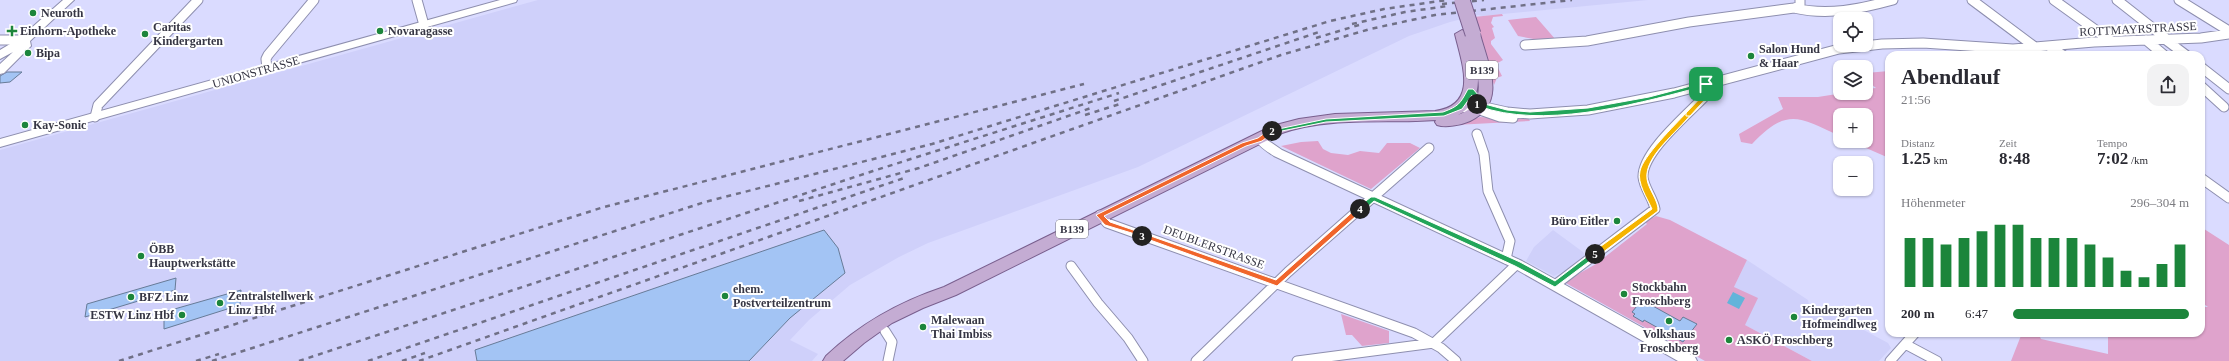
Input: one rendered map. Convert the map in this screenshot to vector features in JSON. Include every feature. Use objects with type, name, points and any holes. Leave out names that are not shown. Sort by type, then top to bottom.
[{"type":"main road","points":[[0,55],[24,40],[69,0]]},
{"type":"main road","name":"UNIONSTRASSE","points":[[0,143],[512,0]]},
{"type":"main road","name":"B139","points":[[1260,139],[1274,139],[1342,126],[1448,122],[1468,117],[1480,107],[1487,91],[1467,34],[1451,0]]},
{"type":"main road","name":"B139","points":[[835,358],[853,339],[869,328],[924,299],[950,291],[1100,215],[1244,145],[1260,139],[1271,131],[1304,123],[1339,119],[1444,114],[1460,108],[1466,101],[1470,90],[1467,34],[1462,0]]},
{"type":"main road","points":[[0,70],[22,50],[25,46],[24,40]]},
{"type":"main road","points":[[1470,90],[1477,97],[1480,107]]},
{"type":"main road","name":"B139","points":[[835,358],[930,307],[950,291]]},
{"type":"street","points":[[95,117],[98,105],[198,0]]},
{"type":"street","points":[[267,69],[266,59],[268,55],[314,0]]},
{"type":"street","points":[[417,0],[424,25]]},
{"type":"street","points":[[1525,45],[1587,41],[1702,20],[1794,8],[1800,6],[1800,0]]},
{"type":"street","points":[[1794,8],[1802,10],[1837,11],[1894,0]]},
{"type":"street","points":[[1972,0],[2028,40],[2035,47]]},
{"type":"street","points":[[2054,0],[2110,41]]},
{"type":"street","points":[[2117,0],[2181,51]]},
{"type":"street","points":[[2181,1],[2194,0]]},
{"type":"street","points":[[2181,1],[2229,31]]},
{"type":"street","name":"ROTTMAYRSTRASSE","points":[[1480,107],[1492,115],[1507,118],[1530,114],[1588,110],[1618,105],[1706,84],[1840,49],[1882,44],[1923,43],[2013,49],[2110,41],[2167,40],[2229,34]]},
{"type":"street","points":[[0,40],[24,40]]},
{"type":"street","points":[[2146,40],[2159,51]]},
{"type":"street","points":[[2048,46],[2056,51]]},
{"type":"street","points":[[2205,70],[2229,89]]},
{"type":"street","points":[[1555,285],[1655,209],[1644,181],[1643,170],[1659,146],[1709,92],[1710,87],[1706,84]]},
{"type":"street","points":[[2205,90],[2224,107]]},
{"type":"street","points":[[1460,108],[1480,107]]},
{"type":"street","points":[[1297,361],[1322,359],[1434,343],[1512,262],[1511,239],[1495,212],[1491,200],[1482,146],[1477,134]]},
{"type":"street","points":[[1260,139],[1272,150],[1512,262],[1690,361]]},
{"type":"street","points":[[1196,361],[1277,284],[1429,148]]},
{"type":"street","points":[[2205,181],[2229,198]]},
{"type":"street","name":"DEUBLERSTRASSE","points":[[1100,215],[1107,224],[1414,333],[1434,343],[1456,361]]},
{"type":"street","points":[[1071,266],[1082,278],[1097,301],[1131,340],[1143,361]]},
{"type":"street","points":[[885,331],[892,342],[888,361]]},
{"type":"street","points":[[1890,361],[1911,337]]},
{"type":"street","points":[[1905,344],[1937,361]]},
{"type":"shaded area","points":[[538,0],[1648,0],[1482,16],[1478,15],[1450,22],[1409,36],[1138,167],[928,243],[899,257],[850,285],[809,320],[790,340],[818,354],[812,361],[0,361],[0,150]]},
{"type":"shaded area","points":[[1502,14],[1503,16],[1493,17],[1491,23],[1494,27],[1492,28],[1495,38],[1491,41],[1491,44],[1503,60],[1496,64],[1502,76],[1497,78],[1494,85],[1474,17]]},
{"type":"shaded area","points":[[1536,17],[1556,40],[1539,40],[1518,36],[1508,20]]},
{"type":"shaded area","points":[[1885,71],[1885,156],[1866,148],[1873,148],[1873,108],[1833,108],[1833,133],[1802,120],[1793,119],[1784,120],[1774,125],[1764,132],[1752,144],[1741,142],[1739,134],[1783,109],[1778,97],[1818,97],[1833,95],[1833,100],[1873,100],[1873,88],[1876,88],[1873,86],[1873,72]]},
{"type":"shaded area","points":[[1480,117],[1512,119],[1528,118],[1530,121],[1455,125]]},
{"type":"shaded area","points":[[1318,141],[1323,149],[1331,153],[1348,155],[1360,151],[1379,153],[1387,143],[1410,143],[1420,148],[1371,189],[1281,146],[1301,142]]},
{"type":"shaded area","points":[[1656,216],[1670,220],[1747,260],[1734,287],[1758,298],[1745,325],[1812,361],[1705,361],[1564,282],[1596,264],[1647,224],[1645,222]]},
{"type":"shaded area","points":[[1553,230],[1583,252],[1586,257],[1581,263],[1554,276],[1526,261],[1534,247]]},
{"type":"shaded area","points":[[2205,230],[2229,245],[2229,361],[2011,361],[2020,337],[2040,337],[2041,339],[2108,354],[2108,337],[2205,337],[2205,307],[2208,307],[2205,305]]},
{"type":"shaded area","name":"Kindergarten Hofmeindlweg","points":[[1747,260],[1808,300],[1809,305],[1821,307],[1888,343],[1891,348],[1879,361],[1812,361],[1745,325],[1734,287]]},
{"type":"shaded area","points":[[1733,292],[1745,298],[1739,309],[1727,303]]},
{"type":"shaded area","points":[[1341,314],[1389,331],[1389,343],[1362,346],[1352,335],[1346,335]]},
{"type":"building","points":[[7,72],[22,72],[10,82],[0,83],[0,76]]},
{"type":"building","name":"ehem. Postverteilzentrum","points":[[824,230],[838,248],[845,273],[790,318],[749,361],[477,361],[475,350]]},
{"type":"building","name":"BFZ Linz","points":[[176,278],[175,290],[85,317],[87,304]]},
{"type":"building","points":[[241,290],[240,305],[164,329],[164,312]]},
{"type":"building","name":"Volkshaus Froschberg","points":[[1642,300],[1680,321],[1683,317],[1697,324],[1683,342],[1644,320],[1643,322],[1633,316],[1635,314],[1632,312]]},
{"type":"railway","points":[[212,361],[705,202],[932,144],[1330,21],[1384,9],[1447,0]]},
{"type":"railway","points":[[1442,4],[1484,0]]},
{"type":"railway","points":[[419,361],[1281,55],[1370,29],[1435,15],[1572,0]]},
{"type":"railway","points":[[1352,24],[1405,12],[1448,6]]},
{"type":"railway","points":[[1316,38],[1359,25]]},
{"type":"railway","points":[[1114,101],[1322,31]]},
{"type":"railway","points":[[119,361],[604,207],[1084,84]]},
{"type":"railway","points":[[299,361],[873,171],[1119,93]]},
{"type":"railway","points":[[1085,115],[1123,103]]},
{"type":"railway","points":[[799,201],[919,168],[1091,108]]},
{"type":"railway","points":[[368,361],[907,177]]},
{"type":"railway","points":[[402,361],[425,353]]},
{"type":"railway","points":[[196,361],[219,354]]},
{"type":"place","name":"Neuroth","points":[[33,13]]},
{"type":"place","name":"Einhorn-Apotheke","points":[[12,31]]},
{"type":"place","name":"Novaragasse","points":[[380,31]]},
{"type":"place","name":"Caritas Kindergarten","points":[[145,34]]},
{"type":"place","name":"Bipa","points":[[28,53]]},
{"type":"place","name":"Salon Hund & Haar","points":[[1751,56]]},
{"type":"place","name":"Kay-Sonic","points":[[25,125]]},
{"type":"place","name":"Büro Eitler","points":[[1617,221]]},
{"type":"place","name":"ÖBB Hauptwerkstätte","points":[[141,256]]},
{"type":"place","name":"Stockbahn Froschberg","points":[[1624,294]]},
{"type":"place","name":"ehem. Postverteilzentrum","points":[[725,296]]},
{"type":"place","name":"BFZ Linz","points":[[131,297]]},
{"type":"place","name":"Zentralstellwerk Linz Hbf","points":[[220,303]]},
{"type":"place","name":"ESTW Linz Hbf","points":[[182,315]]},
{"type":"place","name":"Kindergarten Hofmeindlweg","points":[[1794,317]]},
{"type":"place","name":"Volkshaus Froschberg","points":[[1669,321]]},
{"type":"place","name":"Malewaan Thai Imbiss","points":[[923,327]]},
{"type":"place","name":"ASKÖ Froschberg","points":[[1729,340]]},
{"type":"route","points":[[1706,84],[1711,89],[1707,96],[1651,155],[1643,170],[1644,181],[1655,204],[1655,209],[1560,279],[1555,285],[1518,264],[1373,198],[1288,272],[1277,284],[1107,224],[1100,215],[1244,145],[1260,139],[1271,131],[1284,127],[1339,119],[1444,114],[1460,108],[1466,101],[1470,90],[1477,97],[1477,106],[1484,106],[1507,112],[1530,114],[1588,110],[1618,105],[1649,99],[1706,84]]}]
